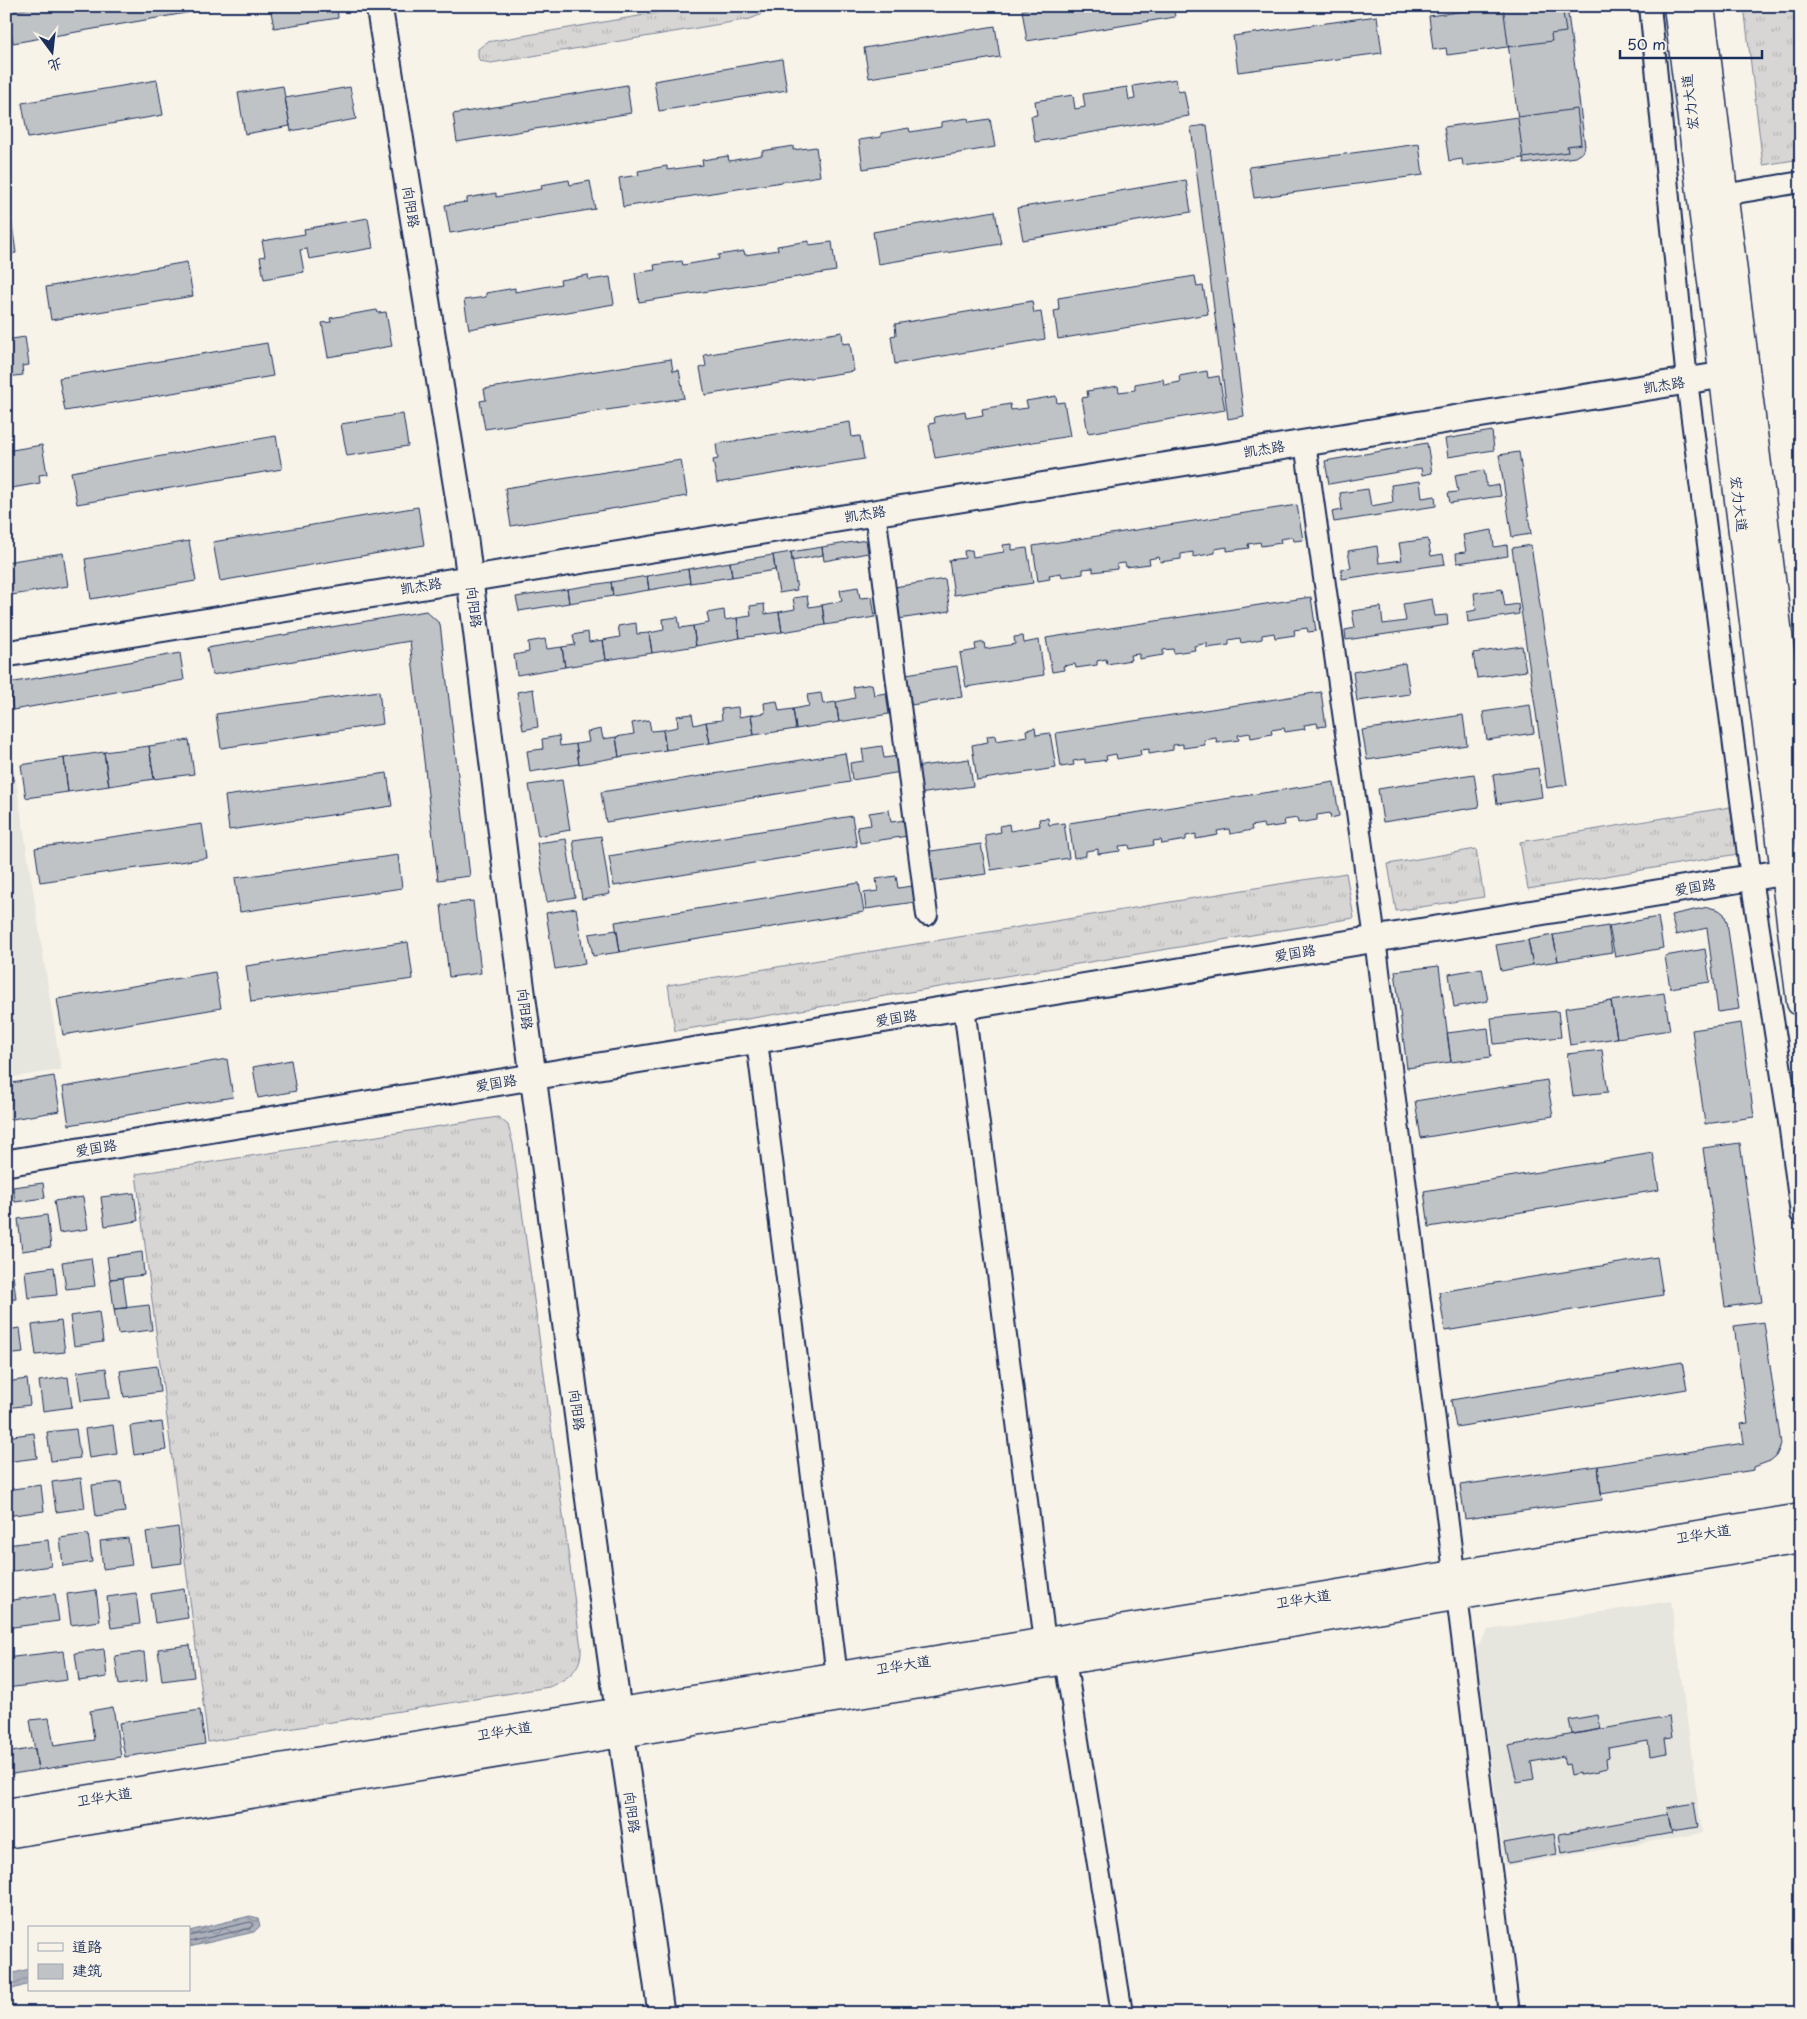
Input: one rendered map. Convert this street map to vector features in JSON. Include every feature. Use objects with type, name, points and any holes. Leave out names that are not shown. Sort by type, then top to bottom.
[{"type":"main road","name":"宏力大道","points":[[1678,6],[1801,1002]]},
{"type":"main road","name":"宏力大道","points":[[1700,6],[1801,820]]},
{"type":"main road","name":"卫华大道","points":[[6,1813],[1065,1660],[1801,1518]]},
{"type":"main road","name":"卫华大道","points":[[6,1834],[619,1723],[837,1676],[1044,1642],[1801,1539]]},
{"type":"street","name":"向阳路","points":[[379,6],[464,532],[619,1723],[661,2013]]},
{"type":"street","points":[[1650,6],[1686,381],[1751,878],[1789,1122],[1801,1214]]},
{"type":"street","points":[[1724,195],[1801,182]]},
{"type":"street","name":"凯杰路","points":[[6,654],[1723,375]]},
{"type":"street","points":[[1305,443],[1375,940],[1509,2013]]},
{"type":"street","points":[[875,512],[927,915]]},
{"type":"street","name":"爱国路","points":[[6,1163],[1785,872]]},
{"type":"street","points":[[964,1007],[1044,1642]]},
{"type":"street","points":[[757,1041],[837,1676]]},
{"type":"street","points":[[1065,1660],[1122,2013]]},
{"type":"shaded area","points":[[6,717],[61,1070],[6,1078]]},
{"type":"shaded area","points":[[1671,1601],[1702,1833],[1505,1866],[1476,1649],[1488,1630]]},
{"type":"green space","points":[[697,6],[764,6],[760,15],[750,19],[491,63],[480,61],[478,57],[478,49],[487,42]]},
{"type":"green space","points":[[1744,6],[1801,6],[1801,159],[1763,165]]},
{"type":"green space","points":[[1730,807],[1738,854],[1528,889],[1520,842]]},
{"type":"green space","points":[[1476,849],[1484,897],[1396,911],[1388,864]]},
{"type":"green space","points":[[1346,873],[1354,918],[675,1031],[668,985]]},
{"type":"green space","points":[[498,1117],[508,1125],[513,1144],[581,1648],[579,1662],[572,1673],[562,1681],[549,1687],[208,1742],[136,1174]]},
{"type":"water","points":[[250,1916],[258,1918],[260,1926],[254,1932],[190,1947],[190,1931]]},
{"type":"water","points":[[28,1969],[28,1984],[6,1991],[6,1975]]},
{"type":"building","points":[[43,6],[203,6],[203,10],[13,43],[8,12]]},
{"type":"building","points":[[270,6],[337,6],[338,18],[274,28]]},
{"type":"building","points":[[1028,6],[1173,6],[1175,17],[1027,41],[1022,10],[1028,9]]},
{"type":"building","points":[[1500,6],[1562,6],[1566,32],[1551,34],[1552,41],[1447,55],[1446,48],[1433,50],[1429,16]]},
{"type":"building","points":[[1503,6],[1567,6],[1585,146],[1583,152],[1575,157],[1524,164]]},
{"type":"building","points":[[1377,16],[1382,53],[1238,72],[1233,36]]},
{"type":"building","points":[[995,26],[1000,57],[869,78],[864,48]]},
{"type":"building","points":[[782,59],[787,90],[659,111],[654,81]]},
{"type":"building","points":[[1176,79],[1178,92],[1184,91],[1189,116],[1035,142],[1031,116],[1037,115],[1035,101],[1073,95],[1075,109],[1085,107],[1083,94],[1127,87],[1129,100],[1135,99],[1133,86]]},
{"type":"building","points":[[157,80],[163,115],[28,138],[22,103]]},
{"type":"building","points":[[627,85],[631,113],[457,142],[453,114]]},
{"type":"building","points":[[283,86],[290,126],[245,134],[238,93]]},
{"type":"building","points":[[350,87],[356,119],[291,131],[285,98]]},
{"type":"building","points":[[1577,109],[1581,144],[1567,146],[1568,152],[1463,166],[1462,159],[1449,161],[1444,127]]},
{"type":"building","points":[[968,118],[969,122],[990,119],[995,147],[863,169],[859,140],[881,137],[881,133],[909,128],[910,132],[941,127],[941,122]]},
{"type":"building","points":[[1207,125],[1244,416],[1228,419],[1191,127]]},
{"type":"building","points":[[1419,144],[1423,175],[1254,198],[1249,167]]},
{"type":"building","points":[[793,146],[793,150],[816,147],[820,176],[623,207],[619,178],[639,175],[638,171],[667,166],[667,170],[703,165],[702,160],[728,156],[729,161],[762,155],[762,151]]},
{"type":"building","points":[[569,180],[570,185],[590,181],[595,209],[450,233],[445,205],[467,202],[467,198],[496,193],[496,197],[542,189],[541,185]]},
{"type":"building","points":[[1186,180],[1191,212],[1023,240],[1017,208]]},
{"type":"building","points":[[995,211],[1001,244],[878,264],[873,232]]},
{"type":"building","points":[[368,218],[373,248],[309,259],[307,249],[300,250],[304,272],[264,279],[260,257],[265,256],[262,241],[305,234],[304,229]]},
{"type":"building","points":[[12,224],[16,253],[8,254],[10,262],[6,263],[6,225]]},
{"type":"building","points":[[809,241],[809,245],[832,242],[836,271],[639,302],[635,273],[655,270],[654,265],[682,261],[683,265],[719,259],[718,255],[744,251],[745,255],[778,250],[777,246]]},
{"type":"building","points":[[187,262],[193,296],[51,320],[46,287]]},
{"type":"building","points":[[588,275],[589,280],[610,277],[614,304],[469,329],[464,300],[486,297],[486,293],[515,288],[515,292],[561,284],[560,280]]},
{"type":"building","points":[[1195,276],[1197,287],[1203,286],[1208,314],[1058,339],[1054,311],[1059,310],[1058,298]]},
{"type":"building","points":[[1032,301],[1034,313],[1041,312],[1045,339],[895,364],[891,336],[896,335],[895,324]]},
{"type":"building","points":[[377,310],[378,313],[386,312],[392,346],[328,357],[322,323],[331,322],[330,318]]},
{"type":"building","points":[[842,332],[843,344],[850,343],[854,371],[705,395],[700,368],[706,366],[704,355]]},
{"type":"building","points":[[25,337],[29,365],[22,366],[23,375],[6,377],[6,340]]},
{"type":"building","points":[[267,343],[273,376],[65,411],[59,378]]},
{"type":"building","points":[[671,359],[673,371],[679,370],[684,398],[485,429],[480,401],[486,400],[484,389]]},
{"type":"building","points":[[1207,371],[1208,378],[1219,376],[1225,410],[1088,433],[1082,398],[1088,397],[1087,391],[1118,386],[1119,392],[1135,390],[1135,384],[1163,379],[1164,385],[1180,382],[1179,376]]},
{"type":"building","points":[[1056,396],[1057,403],[1064,402],[1070,436],[935,458],[929,424],[935,423],[934,417],[965,411],[966,418],[983,415],[982,409],[1010,404],[1011,410],[1028,408],[1026,401]]},
{"type":"building","points":[[403,414],[408,446],[347,456],[341,424]]},
{"type":"building","points":[[850,422],[852,437],[860,436],[864,459],[717,483],[713,460],[718,459],[716,444]]},
{"type":"building","points":[[1492,431],[1494,450],[1448,457],[1445,439]]},
{"type":"building","points":[[276,436],[282,469],[77,504],[71,472]]},
{"type":"building","points":[[1427,443],[1432,473],[1422,475],[1421,468],[1329,484],[1325,461]]},
{"type":"building","points":[[42,445],[47,474],[39,475],[40,483],[6,489],[6,451]]},
{"type":"building","points":[[1519,452],[1531,534],[1512,537],[1499,455]]},
{"type":"building","points":[[681,460],[687,496],[511,526],[505,488]]},
{"type":"building","points":[[1484,470],[1487,487],[1499,485],[1501,496],[1450,503],[1448,493],[1458,492],[1455,475]]},
{"type":"building","points":[[1420,481],[1422,498],[1435,496],[1436,506],[1334,522],[1332,512],[1342,510],[1340,493],[1368,489],[1371,506],[1393,502],[1391,485]]},
{"type":"building","points":[[1297,505],[1303,540],[1294,541],[1293,537],[1280,539],[1281,543],[1261,546],[1260,542],[1248,544],[1249,548],[1227,551],[1227,547],[1215,549],[1215,553],[1193,557],[1193,552],[1181,554],[1181,559],[1160,562],[1159,557],[1149,559],[1150,564],[1126,567],[1125,563],[1117,564],[1117,569],[1093,572],[1093,568],[1083,569],[1083,574],[1062,577],[1061,573],[1049,575],[1050,579],[1038,581],[1033,546]]},
{"type":"building","points":[[418,507],[424,545],[220,581],[213,542]]},
{"type":"building","points":[[1492,530],[1494,547],[1507,545],[1508,556],[1457,563],[1456,553],[1466,552],[1463,535]]},
{"type":"building","points":[[1428,539],[1431,556],[1443,554],[1445,564],[1342,579],[1341,569],[1351,568],[1348,551],[1377,546],[1379,563],[1402,560],[1399,543]]},
{"type":"building","points":[[866,540],[868,553],[824,561],[822,547]]},
{"type":"building","points":[[189,541],[196,581],[91,599],[85,559]]},
{"type":"building","points":[[1012,544],[1012,550],[1027,548],[1033,583],[954,595],[949,560],[965,558],[964,551],[972,550],[973,557],[1004,552],[1003,545]]},
{"type":"building","points":[[1531,545],[1567,785],[1547,788],[1512,548]]},
{"type":"building","points":[[822,547],[823,555],[792,561],[791,552]]},
{"type":"building","points":[[791,552],[797,590],[779,593],[773,555]]},
{"type":"building","points":[[63,553],[68,586],[6,596],[6,562]]},
{"type":"building","points":[[773,555],[775,570],[732,577],[730,562]]},
{"type":"building","points":[[730,562],[732,577],[690,583],[688,569]]},
{"type":"building","points":[[688,569],[690,583],[649,590],[647,576]]},
{"type":"building","points":[[647,576],[649,590],[613,596],[611,582]]},
{"type":"building","points":[[945,579],[950,611],[899,619],[894,587]]},
{"type":"building","points":[[611,582],[613,596],[569,603],[567,589]]},
{"type":"building","points":[[858,587],[860,598],[872,597],[875,617],[825,625],[822,605],[842,601],[840,590]]},
{"type":"building","points":[[567,589],[569,603],[519,611],[516,597]]},
{"type":"building","points":[[1502,589],[1505,606],[1518,604],[1519,614],[1468,622],[1467,612],[1476,610],[1474,593]]},
{"type":"building","points":[[807,596],[809,607],[822,605],[825,625],[782,632],[779,612],[795,609],[793,598]]},
{"type":"building","points":[[1311,597],[1316,631],[1308,632],[1307,628],[1294,630],[1295,635],[1275,638],[1274,633],[1262,635],[1262,639],[1241,643],[1240,638],[1229,640],[1229,645],[1207,648],[1207,643],[1194,646],[1195,650],[1174,653],[1173,649],[1163,650],[1163,655],[1139,659],[1139,654],[1130,655],[1131,660],[1107,664],[1106,659],[1097,661],[1097,665],[1076,668],[1075,664],[1063,666],[1064,670],[1052,672],[1046,638]]},
{"type":"building","points":[[1432,599],[1435,616],[1447,615],[1448,625],[1346,640],[1345,630],[1355,628],[1352,611],[1381,607],[1383,624],[1406,621],[1403,604]]},
{"type":"building","points":[[764,604],[765,614],[779,612],[782,632],[740,638],[737,618],[751,616],[750,606]]},
{"type":"building","points":[[724,610],[725,620],[737,618],[740,638],[696,646],[693,626],[709,623],[707,613]]},
{"type":"building","points":[[426,611],[440,624],[470,876],[438,880],[410,641],[212,675],[207,648]]},
{"type":"building","points":[[678,617],[680,628],[693,626],[696,646],[652,653],[649,633],[664,630],[663,619]]},
{"type":"building","points":[[636,623],[637,634],[649,633],[652,653],[606,660],[603,640],[620,637],[618,626]]},
{"type":"building","points":[[588,632],[589,642],[603,640],[606,660],[565,667],[562,647],[575,645],[573,635]]},
{"type":"building","points":[[1023,636],[1024,643],[1039,640],[1044,675],[966,687],[960,653],[976,650],[975,644],[984,642],[985,649],[1015,644],[1014,637]]},
{"type":"building","points":[[545,639],[547,649],[562,647],[565,667],[517,675],[514,655],[529,652],[528,642]]},
{"type":"building","points":[[1522,646],[1526,671],[1477,678],[1473,653]]},
{"type":"building","points":[[180,653],[184,680],[13,710],[9,683]]},
{"type":"building","points":[[1405,663],[1410,694],[1357,701],[1353,672]]},
{"type":"building","points":[[957,666],[962,697],[911,705],[906,674]]},
{"type":"building","points":[[872,684],[874,695],[886,693],[889,714],[839,722],[836,702],[855,698],[853,687]]},
{"type":"building","points":[[533,689],[538,727],[523,730],[517,692]]},
{"type":"building","points":[[379,691],[383,724],[221,748],[216,714]]},
{"type":"building","points":[[1321,692],[1326,726],[1318,727],[1317,723],[1304,725],[1305,729],[1285,732],[1284,728],[1271,730],[1272,734],[1251,738],[1250,733],[1238,735],[1239,740],[1217,743],[1216,738],[1204,740],[1205,745],[1183,748],[1183,744],[1173,745],[1173,750],[1149,754],[1149,749],[1140,750],[1141,755],[1117,759],[1116,754],[1106,756],[1107,760],[1085,763],[1085,759],[1073,761],[1074,765],[1061,767],[1056,733]]},
{"type":"building","points":[[821,693],[823,704],[836,702],[839,722],[796,729],[793,709],[809,706],[807,695]]},
{"type":"building","points":[[777,701],[779,711],[793,709],[796,729],[754,735],[751,715],[765,713],[764,703]]},
{"type":"building","points":[[1530,705],[1534,733],[1487,740],[1483,712]]},
{"type":"building","points":[[738,707],[739,717],[751,715],[754,735],[710,743],[706,722],[722,720],[721,709]]},
{"type":"building","points":[[692,714],[694,725],[706,722],[710,743],[666,750],[663,730],[678,727],[677,716]]},
{"type":"building","points":[[1463,715],[1467,745],[1367,760],[1362,730]]},
{"type":"building","points":[[649,720],[651,731],[663,730],[666,750],[619,757],[616,737],[634,734],[632,723]]},
{"type":"building","points":[[1035,728],[1036,735],[1050,733],[1056,768],[977,780],[972,745],[988,742],[987,736],[995,735],[996,741],[1027,736],[1026,730]]},
{"type":"building","points":[[601,729],[603,739],[616,737],[619,757],[579,764],[576,744],[589,742],[587,732]]},
{"type":"building","points":[[559,736],[560,746],[576,744],[579,764],[530,772],[527,751],[543,749],[542,739]]},
{"type":"building","points":[[6,738],[14,782],[6,783]]},
{"type":"building","points":[[189,740],[194,774],[154,779],[149,746]]},
{"type":"building","points":[[149,746],[154,779],[109,786],[104,752]]},
{"type":"building","points":[[882,746],[884,758],[898,756],[901,772],[852,780],[850,763],[864,761],[862,749]]},
{"type":"building","points":[[104,752],[109,786],[68,792],[64,758]]},
{"type":"building","points":[[845,753],[850,782],[606,822],[601,792]]},
{"type":"building","points":[[64,758],[68,792],[26,798],[21,765]]},
{"type":"building","points":[[969,759],[973,786],[919,794],[915,767]]},
{"type":"building","points":[[1538,768],[1542,797],[1497,804],[1493,775]]},
{"type":"building","points":[[387,773],[392,806],[229,830],[225,796]]},
{"type":"building","points":[[1474,774],[1479,807],[1383,822],[1378,789]]},
{"type":"building","points":[[562,780],[570,830],[538,836],[529,785]]},
{"type":"building","points":[[1334,782],[1339,816],[1331,818],[1330,813],[1317,815],[1317,820],[1298,823],[1297,818],[1284,820],[1285,825],[1264,828],[1263,824],[1251,826],[1252,830],[1230,834],[1229,829],[1217,831],[1218,835],[1196,839],[1196,834],[1186,836],[1186,840],[1162,844],[1161,840],[1153,841],[1154,845],[1130,849],[1129,845],[1119,846],[1120,851],[1098,854],[1098,849],[1086,851],[1086,856],[1074,858],[1069,823]]},
{"type":"building","points":[[889,810],[891,822],[906,820],[908,836],[860,843],[857,827],[871,825],[869,813]]},
{"type":"building","points":[[852,816],[857,846],[614,886],[609,856]]},
{"type":"building","points":[[1048,818],[1049,825],[1064,823],[1069,858],[991,870],[985,835],[1001,832],[1000,826],[1009,824],[1010,831],[1040,826],[1039,819]]},
{"type":"building","points":[[202,824],[207,858],[40,882],[35,848]]},
{"type":"building","points":[[601,836],[610,894],[582,899],[573,840]]},
{"type":"building","points":[[566,839],[575,897],[547,902],[537,843]]},
{"type":"building","points":[[981,844],[986,874],[929,882],[924,852]]},
{"type":"building","points":[[398,855],[402,888],[240,912],[235,878]]},
{"type":"building","points":[[896,876],[898,888],[912,886],[915,902],[866,909],[864,893],[878,891],[876,879]]},
{"type":"building","points":[[859,883],[864,912],[620,952],[615,922]]},
{"type":"building","points":[[473,901],[481,973],[449,977],[441,905]]},
{"type":"building","points":[[1708,907],[1719,910],[1724,914],[1727,922],[1739,1009],[1718,1012],[1707,928],[1676,935],[1671,915]]},
{"type":"building","points":[[576,908],[585,964],[555,969],[546,913]]},
{"type":"building","points":[[1658,917],[1663,948],[1615,957],[1609,926]]},
{"type":"building","points":[[1608,926],[1612,952],[1558,961],[1553,935]]},
{"type":"building","points":[[617,930],[620,952],[593,956],[589,934]]},
{"type":"building","points":[[1553,935],[1558,961],[1533,965],[1528,940]]},
{"type":"building","points":[[1528,940],[1533,965],[1501,971],[1496,945]]},
{"type":"building","points":[[408,942],[413,979],[251,1002],[246,966]]},
{"type":"building","points":[[1705,949],[1710,982],[1670,988],[1665,956]]},
{"type":"building","points":[[1439,966],[1451,1062],[1407,1068],[1395,971]]},
{"type":"building","points":[[1482,968],[1488,1001],[1454,1007],[1449,974]]},
{"type":"building","points":[[215,972],[221,1008],[63,1035],[57,999]]},
{"type":"building","points":[[1664,993],[1670,1030],[1617,1038],[1611,1001]]},
{"type":"building","points":[[1611,1001],[1617,1038],[1570,1045],[1565,1008]]},
{"type":"building","points":[[1558,1011],[1561,1037],[1494,1044],[1491,1018]]},
{"type":"building","points":[[1741,1023],[1754,1117],[1705,1124],[1692,1030]]},
{"type":"building","points":[[1488,1028],[1491,1057],[1451,1062],[1447,1033]]},
{"type":"building","points":[[1602,1050],[1608,1092],[1573,1096],[1567,1054]]},
{"type":"building","points":[[227,1059],[233,1097],[69,1125],[63,1087]]},
{"type":"building","points":[[291,1060],[296,1091],[258,1098],[253,1067]]},
{"type":"building","points":[[54,1076],[60,1111],[6,1120],[6,1084]]},
{"type":"building","points":[[1547,1080],[1553,1116],[1421,1138],[1415,1101]]},
{"type":"building","points":[[1740,1143],[1762,1302],[1725,1307],[1703,1148]]},
{"type":"building","points":[[1653,1153],[1659,1190],[1429,1227],[1424,1191]]},
{"type":"building","points":[[43,1183],[45,1198],[15,1202],[13,1187]]},
{"type":"building","points":[[134,1193],[138,1221],[105,1226],[101,1197]]},
{"type":"building","points":[[83,1197],[88,1229],[59,1233],[54,1201]]},
{"type":"building","points":[[47,1215],[51,1247],[22,1251],[18,1219]]},
{"type":"building","points":[[142,1252],[144,1275],[110,1279],[107,1257]]},
{"type":"building","points":[[1657,1257],[1663,1295],[1445,1331],[1439,1292]]},
{"type":"building","points":[[91,1258],[95,1286],[66,1289],[62,1262]]},
{"type":"building","points":[[54,1267],[57,1295],[28,1298],[25,1271]]},
{"type":"building","points":[[13,1275],[16,1299],[6,1300],[6,1276]]},
{"type":"building","points":[[123,1278],[127,1308],[114,1309],[110,1279]]},
{"type":"building","points":[[149,1305],[152,1330],[118,1334],[114,1309]]},
{"type":"building","points":[[99,1312],[103,1342],[74,1346],[70,1316]]},
{"type":"building","points":[[61,1321],[65,1352],[36,1355],[32,1325]]},
{"type":"building","points":[[1764,1322],[1781,1445],[1776,1456],[1770,1461],[1754,1467],[1754,1470],[1601,1494],[1598,1466],[1744,1443],[1741,1424],[1748,1423],[1734,1326]]},
{"type":"building","points":[[20,1328],[23,1353],[6,1355],[6,1330]]},
{"type":"building","points":[[1682,1362],[1687,1389],[1456,1427],[1451,1400]]},
{"type":"building","points":[[157,1366],[160,1392],[124,1397],[120,1371]]},
{"type":"building","points":[[106,1368],[110,1398],[81,1401],[77,1372]]},
{"type":"building","points":[[68,1377],[72,1407],[43,1411],[39,1381]]},
{"type":"building","points":[[27,1379],[30,1405],[6,1408],[6,1382]]},
{"type":"building","points":[[162,1422],[166,1450],[134,1455],[130,1426]]},
{"type":"building","points":[[113,1425],[117,1454],[89,1458],[85,1429]]},
{"type":"building","points":[[76,1429],[80,1458],[51,1461],[47,1432]]},
{"type":"building","points":[[34,1433],[37,1458],[6,1462],[6,1437]]},
{"type":"building","points":[[1598,1466],[1602,1500],[1465,1519],[1460,1485]]},
{"type":"building","points":[[81,1478],[85,1508],[56,1512],[52,1482]]},
{"type":"building","points":[[121,1482],[125,1512],[96,1516],[92,1485]]},
{"type":"building","points":[[41,1485],[44,1511],[6,1516],[6,1490]]},
{"type":"building","points":[[178,1527],[182,1563],[151,1567],[146,1532]]},
{"type":"building","points":[[88,1534],[92,1562],[63,1566],[60,1538]]},
{"type":"building","points":[[128,1538],[132,1565],[103,1569],[100,1541]]},
{"type":"building","points":[[48,1540],[51,1566],[6,1572],[6,1545]]},
{"type":"building","points":[[184,1589],[188,1618],[155,1623],[151,1594]]},
{"type":"building","points":[[96,1590],[100,1621],[71,1625],[67,1594]]},
{"type":"building","points":[[136,1593],[140,1624],[111,1628],[107,1597]]},
{"type":"building","points":[[55,1594],[59,1621],[6,1628],[6,1601]]},
{"type":"building","points":[[190,1645],[194,1677],[162,1681],[158,1649]]},
{"type":"building","points":[[104,1649],[107,1677],[79,1681],[75,1653]]},
{"type":"building","points":[[63,1651],[67,1680],[7,1688],[6,1658]]},
{"type":"building","points":[[144,1652],[147,1681],[119,1685],[115,1656]]},
{"type":"building","points":[[113,1707],[121,1757],[38,1770],[30,1720],[49,1718],[54,1746],[94,1740],[90,1711]]},
{"type":"building","points":[[200,1710],[205,1744],[125,1757],[119,1723]]},
{"type":"building","points":[[1598,1715],[1601,1729],[1572,1734],[1569,1720]]},
{"type":"building","points":[[1669,1717],[1672,1737],[1665,1738],[1667,1753],[1650,1756],[1648,1741],[1608,1748],[1607,1768],[1598,1770],[1598,1772],[1579,1775],[1579,1773],[1571,1775],[1569,1764],[1565,1765],[1563,1756],[1531,1762],[1534,1779],[1517,1782],[1508,1746]]},
{"type":"building","points":[[35,1748],[38,1770],[6,1775],[6,1753]]},
{"type":"building","points":[[1694,1803],[1698,1827],[1671,1831],[1667,1808]]},
{"type":"building","points":[[1668,1814],[1672,1833],[1562,1853],[1559,1834]]},
{"type":"building","points":[[1554,1834],[1557,1854],[1508,1863],[1504,1843]]}]
